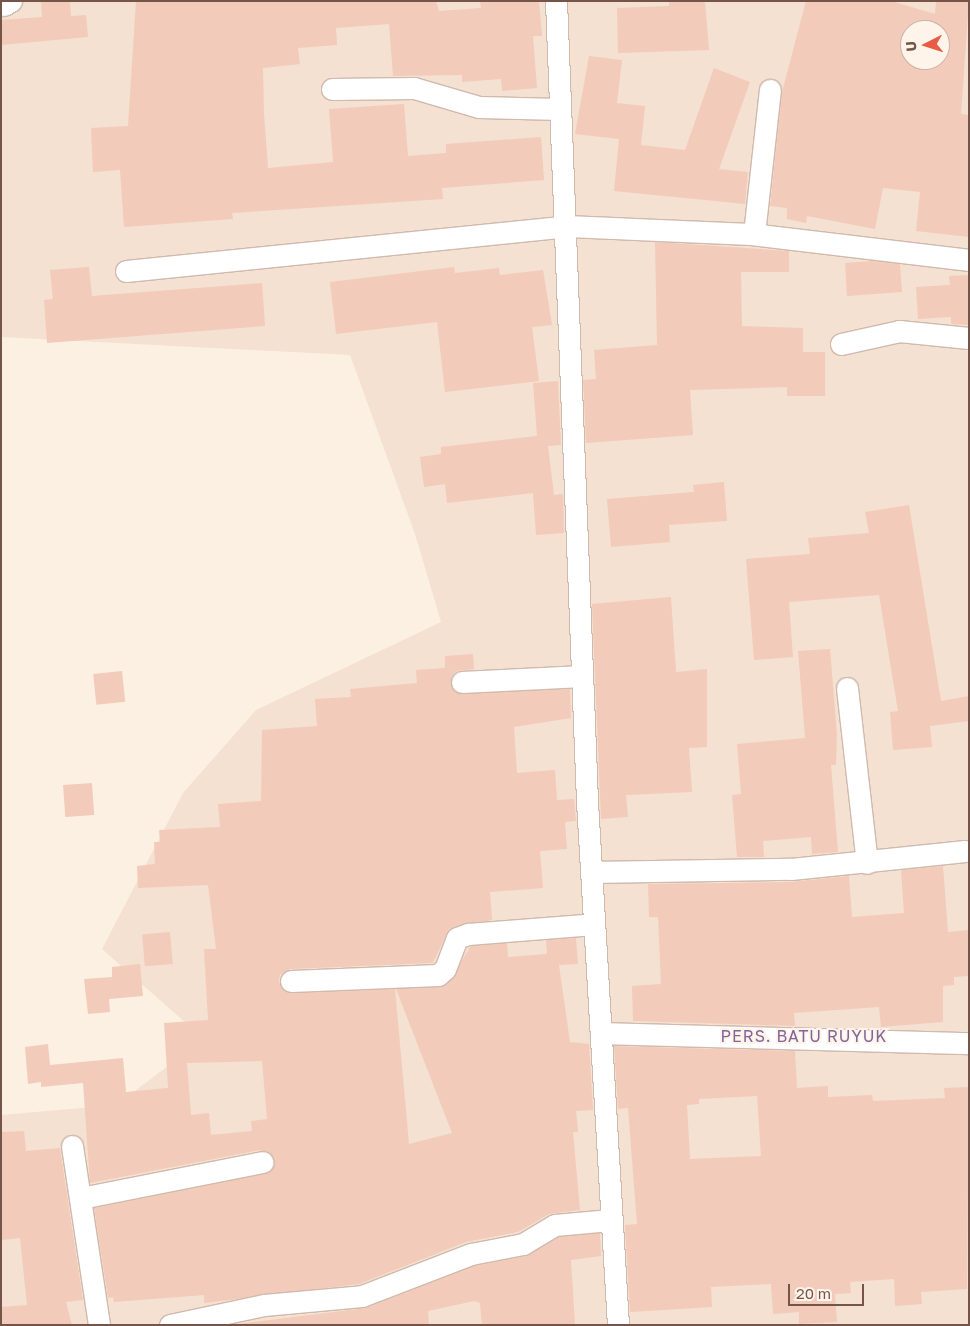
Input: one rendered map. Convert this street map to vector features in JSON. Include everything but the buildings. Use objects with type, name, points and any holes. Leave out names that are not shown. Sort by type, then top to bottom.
[{"type":"street","points":[[556,1],[591,872],[610,1220],[618,1325]]},
{"type":"street","points":[[332,88],[414,88],[478,107],[560,109]]},
{"type":"street","points":[[754,234],[770,90]]},
{"type":"street","points":[[126,271],[566,226],[754,234],[969,260]]},
{"type":"street","points":[[840,344],[899,331],[969,338]]},
{"type":"street","points":[[462,682],[582,676]]},
{"type":"street","points":[[847,688],[867,863]]},
{"type":"street","points":[[591,872],[791,869],[867,863],[965,851]]},
{"type":"street","points":[[291,981],[438,974],[445,969],[457,938],[468,934],[594,924]]},
{"type":"street","points":[[601,1033],[969,1043]]},
{"type":"street","points":[[72,1146],[99,1325]]},
{"type":"street","points":[[81,1198],[262,1162]]},
{"type":"street","points":[[170,1325],[264,1305],[362,1296],[471,1254],[523,1244],[555,1225],[610,1220]]},
{"type":"shaded area","points":[[1,1],[969,1],[969,1325],[1,1325],[1,1115],[116,1105],[204,1039],[102,949],[183,793],[256,710],[441,622],[415,534],[350,355],[1,337]]},
{"type":"district","name":"PERS. BATU RUYUK","points":[[804,1036]]}]
